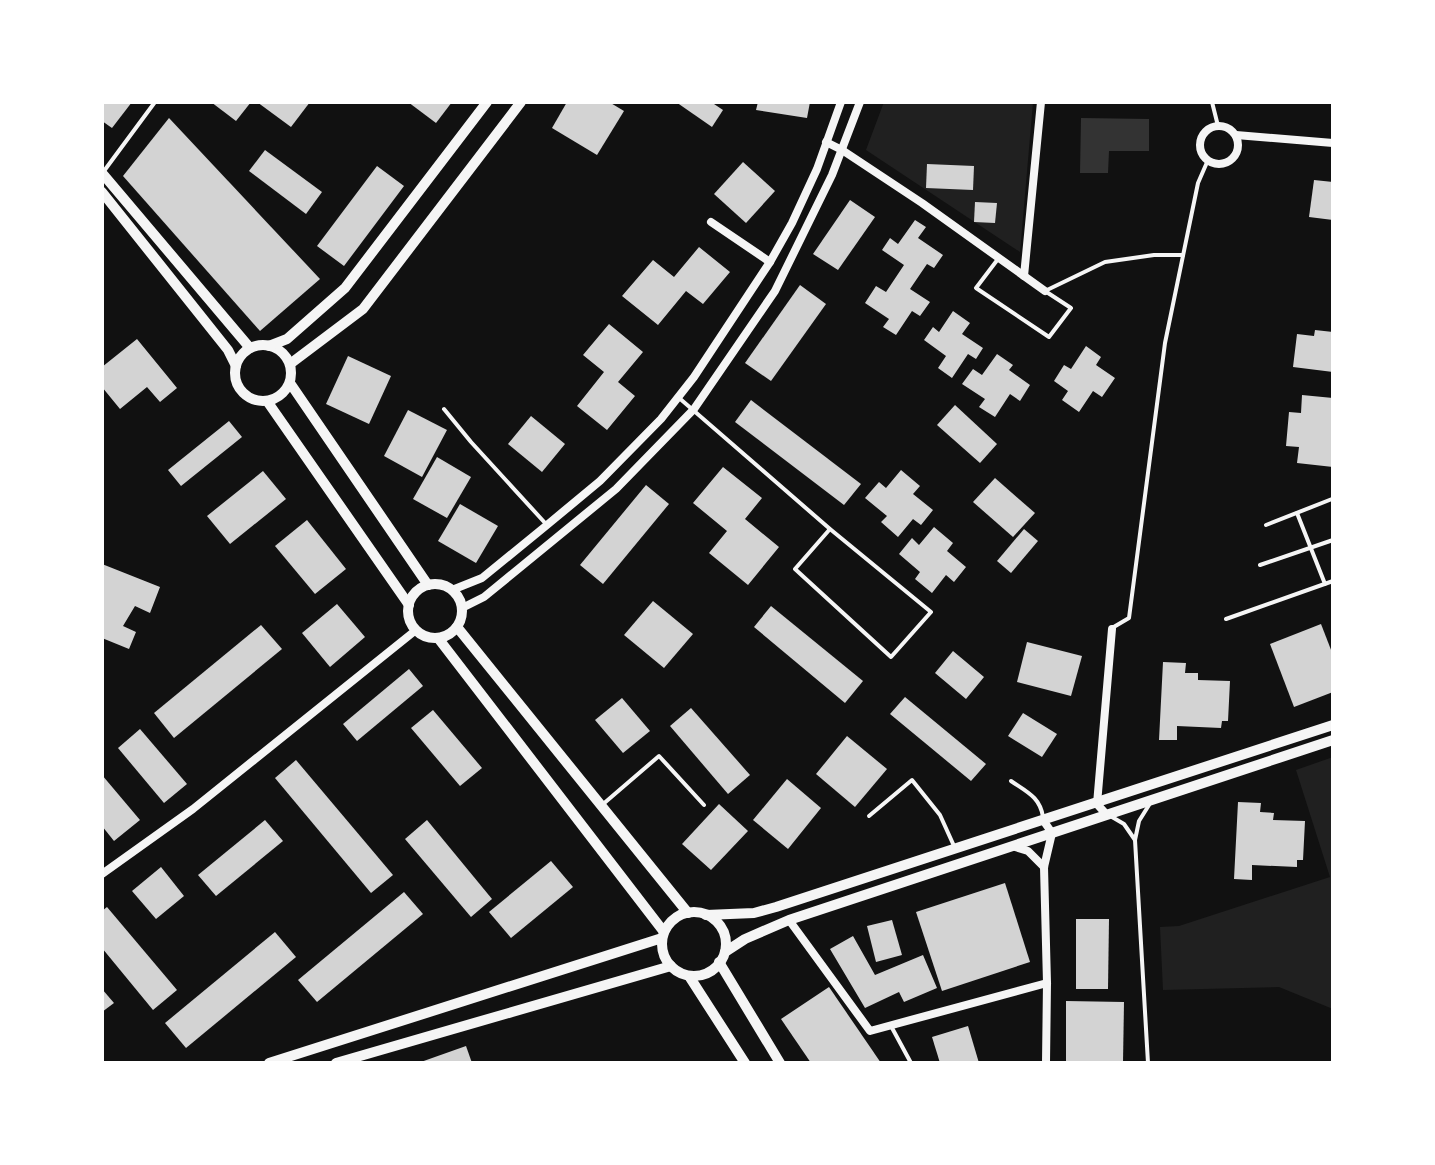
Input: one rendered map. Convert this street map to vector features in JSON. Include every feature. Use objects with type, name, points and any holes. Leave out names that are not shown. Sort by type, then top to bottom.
[{"type":"street","points":[[290,383],[281,395],[259,401],[245,395],[236,381],[236,366],[250,348],[269,346],[287,339],[345,288],[487,102]]},
{"type":"street","points":[[290,364],[363,309],[521,102]]},
{"type":"street","points":[[452,590],[482,578],[547,525],[600,481],[661,419],[734,319],[770,262],[792,223],[841,102]]},
{"type":"street","points":[[462,608],[484,597],[616,489],[694,409],[775,291],[842,150],[860,102]]},
{"type":"street","points":[[1024,276],[1041,102]]},
{"type":"street","points":[[1236,135],[1238,147],[1233,158],[1221,164],[1208,160],[1201,149],[1202,136],[1218,126],[1225,126],[1236,135],[1333,143]]},
{"type":"street","points":[[826,142],[1045,291]]},
{"type":"street","points":[[102,173],[250,348]]},
{"type":"street","points":[[102,192],[228,350],[236,366]]},
{"type":"street","points":[[711,222],[770,262]]},
{"type":"street","points":[[269,346],[278,349],[290,364],[290,383],[428,585]]},
{"type":"street","points":[[267,401],[409,605]]},
{"type":"street","points":[[428,585],[440,585],[452,590],[462,608],[457,627],[438,638],[422,635],[409,618],[409,605],[416,592],[428,585]]},
{"type":"street","points":[[457,627],[688,913]]},
{"type":"street","points":[[1106,814],[1097,804],[1112,629]]},
{"type":"street","points":[[102,874],[193,809],[416,630]]},
{"type":"street","points":[[438,638],[663,935],[665,958],[671,966],[689,976],[745,1063]]},
{"type":"street","points":[[269,1063],[663,935],[678,916],[688,913],[754,913],[1333,725]]},
{"type":"street","points":[[689,976],[708,972],[745,939],[789,920],[1333,740]]},
{"type":"street","points":[[1043,820],[1052,833],[1044,867],[1046,1063]]},
{"type":"street","points":[[1012,846],[1028,851],[1044,867]]},
{"type":"street","points":[[706,915],[720,926],[724,935],[722,957],[780,1063]]},
{"type":"street","points":[[789,920],[870,1031],[1047,983]]},
{"type":"street","points":[[336,1063],[671,966]]},
{"type":"lane","points":[[102,173],[155,102]]},
{"type":"lane","points":[[1212,102],[1218,126]]},
{"type":"lane","points":[[1112,629],[1129,618],[1165,343],[1198,183],[1208,160]]},
{"type":"lane","points":[[1045,291],[1105,262],[1154,255],[1183,255]]},
{"type":"lane","points":[[999,258],[976,288],[1049,337],[1071,308],[1045,291]]},
{"type":"lane","points":[[678,397],[931,612],[891,657],[795,569],[830,529]]},
{"type":"lane","points":[[444,409],[547,525]]},
{"type":"lane","points":[[1266,525],[1332,499]]},
{"type":"lane","points":[[1297,513],[1325,584]]},
{"type":"lane","points":[[1260,565],[1333,540]]},
{"type":"lane","points":[[1226,619],[1333,581]]},
{"type":"lane","points":[[601,805],[659,756],[704,805]]},
{"type":"lane","points":[[869,816],[912,780],[940,815],[954,848]]},
{"type":"lane","points":[[1011,781],[1037,799],[1043,820]]},
{"type":"lane","points":[[1148,1063],[1135,840],[1139,821],[1152,799]]},
{"type":"lane","points":[[1106,814],[1124,824],[1135,840]]},
{"type":"lane","points":[[891,1026],[911,1063]]},
{"type":"shaded area","points":[[884,102],[1033,102],[1020,252],[866,150]]},
{"type":"shaded area","points":[[1081,118],[1149,119],[1149,151],[1109,151],[1108,173],[1080,173]]},
{"type":"shaded area","points":[[1333,757],[1333,1009],[1279,987],[1163,990],[1160,927],[1179,926],[1330,877],[1296,770]]},
{"type":"building","points":[[102,102],[132,102],[112,128],[102,121]]},
{"type":"building","points":[[211,102],[251,102],[236,121]]},
{"type":"building","points":[[257,102],[310,102],[291,127]]},
{"type":"building","points":[[408,102],[452,102],[436,123]]},
{"type":"building","points":[[567,102],[609,102],[624,111],[597,155],[552,128]]},
{"type":"building","points":[[676,102],[711,102],[723,110],[712,127]]},
{"type":"building","points":[[758,102],[810,102],[807,118],[756,110]]},
{"type":"building","points":[[169,118],[320,279],[260,331],[123,176]]},
{"type":"building","points":[[265,150],[322,192],[306,214],[249,171]]},
{"type":"building","points":[[743,162],[775,191],[746,223],[714,194]]},
{"type":"building","points":[[927,164],[974,166],[973,190],[926,188]]},
{"type":"building","points":[[377,166],[404,186],[344,266],[317,246]]},
{"type":"building","points":[[1314,180],[1333,182],[1333,220],[1309,217]]},
{"type":"building","points":[[850,200],[875,217],[838,270],[813,254]]},
{"type":"building","points":[[975,202],[997,203],[995,223],[974,222]]},
{"type":"building","points":[[915,220],[926,227],[918,238],[943,255],[934,268],[927,264],[910,289],[930,302],[920,316],[912,311],[896,335],[883,327],[889,319],[865,303],[876,286],[886,292],[904,265],[882,250],[890,238],[898,244]]},
{"type":"building","points":[[699,247],[730,272],[703,304],[686,291],[658,325],[622,296],[653,260],[674,277]]},
{"type":"building","points":[[800,285],[826,304],[771,381],[745,363]]},
{"type":"building","points":[[953,311],[970,323],[962,334],[983,348],[976,359],[968,354],[952,378],[938,368],[946,356],[924,340],[933,327],[939,332]]},
{"type":"building","points":[[609,324],[643,352],[618,382],[635,396],[607,430],[577,406],[604,372],[583,355]]},
{"type":"building","points":[[1315,330],[1333,332],[1333,372],[1293,367],[1297,334],[1314,336]]},
{"type":"building","points":[[137,339],[177,388],[160,402],[147,387],[120,409],[102,387],[102,367]]},
{"type":"building","points":[[1086,346],[1101,357],[1096,365],[1115,378],[1102,397],[1093,391],[1079,412],[1062,400],[1068,391],[1054,381],[1064,365],[1071,369]]},
{"type":"building","points":[[997,354],[1013,365],[1009,370],[1030,385],[1020,401],[1010,394],[995,417],[979,407],[985,399],[962,384],[973,369],[982,375]]},
{"type":"building","points":[[348,356],[391,376],[369,424],[326,404]]},
{"type":"building","points":[[1302,395],[1333,398],[1333,467],[1297,463],[1299,447],[1286,446],[1289,412],[1301,413]]},
{"type":"building","points":[[751,400],[861,484],[844,505],[735,422]]},
{"type":"building","points":[[955,405],[997,444],[980,463],[937,425]]},
{"type":"building","points":[[408,410],[447,430],[422,477],[384,456]]},
{"type":"building","points":[[531,416],[565,444],[542,472],[508,444]]},
{"type":"building","points":[[229,421],[242,437],[181,486],[168,470]]},
{"type":"building","points":[[437,457],[471,477],[447,518],[413,499]]},
{"type":"building","points":[[723,467],[762,498],[745,519],[779,547],[748,585],[709,553],[727,531],[693,503]]},
{"type":"building","points":[[901,470],[920,486],[913,494],[933,510],[921,525],[913,519],[898,537],[881,522],[887,516],[865,498],[879,482],[886,488]]},
{"type":"building","points":[[263,471],[286,499],[230,544],[207,516]]},
{"type":"building","points":[[995,478],[1035,513],[1013,537],[973,502]]},
{"type":"building","points":[[646,485],[669,504],[603,584],[580,565]]},
{"type":"building","points":[[460,504],[498,526],[476,563],[438,541]]},
{"type":"building","points":[[307,520],[346,569],[315,594],[275,546]]},
{"type":"building","points":[[934,527],[953,543],[947,551],[966,567],[954,582],[946,575],[932,593],[915,579],[920,572],[899,554],[912,538],[919,545]]},
{"type":"building","points":[[1024,529],[1038,541],[1011,573],[997,561]]},
{"type":"building","points":[[102,564],[160,587],[150,613],[135,606],[123,626],[136,632],[129,649],[102,638]]},
{"type":"building","points":[[653,601],[693,634],[664,668],[624,635]]},
{"type":"building","points":[[337,604],[365,637],[330,667],[302,633]]},
{"type":"building","points":[[771,606],[863,681],[845,703],[754,627]]},
{"type":"building","points":[[1321,624],[1333,655],[1333,692],[1294,707],[1270,644]]},
{"type":"building","points":[[261,625],[282,649],[174,738],[154,713]]},
{"type":"building","points":[[1027,642],[1082,656],[1071,696],[1017,682]]},
{"type":"building","points":[[953,651],[984,677],[966,699],[935,673]]},
{"type":"building","points":[[1163,662],[1186,663],[1185,673],[1198,673],[1198,680],[1230,681],[1228,721],[1222,721],[1221,728],[1177,726],[1177,740],[1159,740]]},
{"type":"building","points":[[409,669],[423,686],[357,741],[343,724]]},
{"type":"building","points":[[905,697],[986,764],[971,781],[890,714]]},
{"type":"building","points":[[622,698],[650,731],[623,753],[595,720]]},
{"type":"building","points":[[691,708],[750,775],[728,794],[670,726]]},
{"type":"building","points":[[433,710],[482,768],[460,786],[411,728]]},
{"type":"building","points":[[1023,713],[1057,734],[1042,757],[1008,736]]},
{"type":"building","points":[[140,729],[187,784],[164,803],[118,748]]},
{"type":"building","points":[[847,736],[887,769],[855,807],[816,774]]},
{"type":"building","points":[[296,760],[393,875],[371,893],[275,778]]},
{"type":"building","points":[[102,775],[140,820],[114,841],[102,826]]},
{"type":"building","points":[[787,779],[821,808],[788,849],[753,820]]},
{"type":"building","points":[[1238,802],[1261,803],[1260,812],[1274,813],[1273,820],[1305,821],[1303,860],[1297,860],[1297,867],[1252,865],[1252,880],[1234,879]]},
{"type":"building","points":[[719,804],[748,831],[711,870],[682,844]]},
{"type":"building","points":[[265,820],[283,841],[216,896],[198,875]]},
{"type":"building","points":[[427,820],[492,899],[471,917],[405,839]]},
{"type":"building","points":[[551,861],[573,887],[511,938],[489,912]]},
{"type":"building","points":[[161,867],[184,896],[156,919],[132,891]]},
{"type":"building","points":[[1005,883],[1030,962],[942,991],[916,912]]},
{"type":"building","points":[[404,892],[423,914],[317,1002],[298,980]]},
{"type":"building","points":[[107,907],[177,990],[153,1010],[102,948],[102,911]]},
{"type":"building","points":[[1076,919],[1109,919],[1108,989],[1076,989]]},
{"type":"building","points":[[892,920],[902,955],[876,962],[867,926]]},
{"type":"building","points":[[275,932],[296,957],[186,1048],[165,1023]]},
{"type":"building","points":[[853,936],[875,975],[923,955],[937,988],[904,1002],[899,992],[865,1008],[830,949]]},
{"type":"building","points":[[829,987],[881,1063],[811,1063],[781,1019]]},
{"type":"building","points":[[102,989],[114,1003],[102,1012]]},
{"type":"building","points":[[1066,1001],[1124,1002],[1123,1063],[1066,1063]]},
{"type":"building","points":[[968,1026],[979,1063],[940,1063],[932,1037]]},
{"type":"building","points":[[466,1046],[472,1063],[418,1063]]}]
